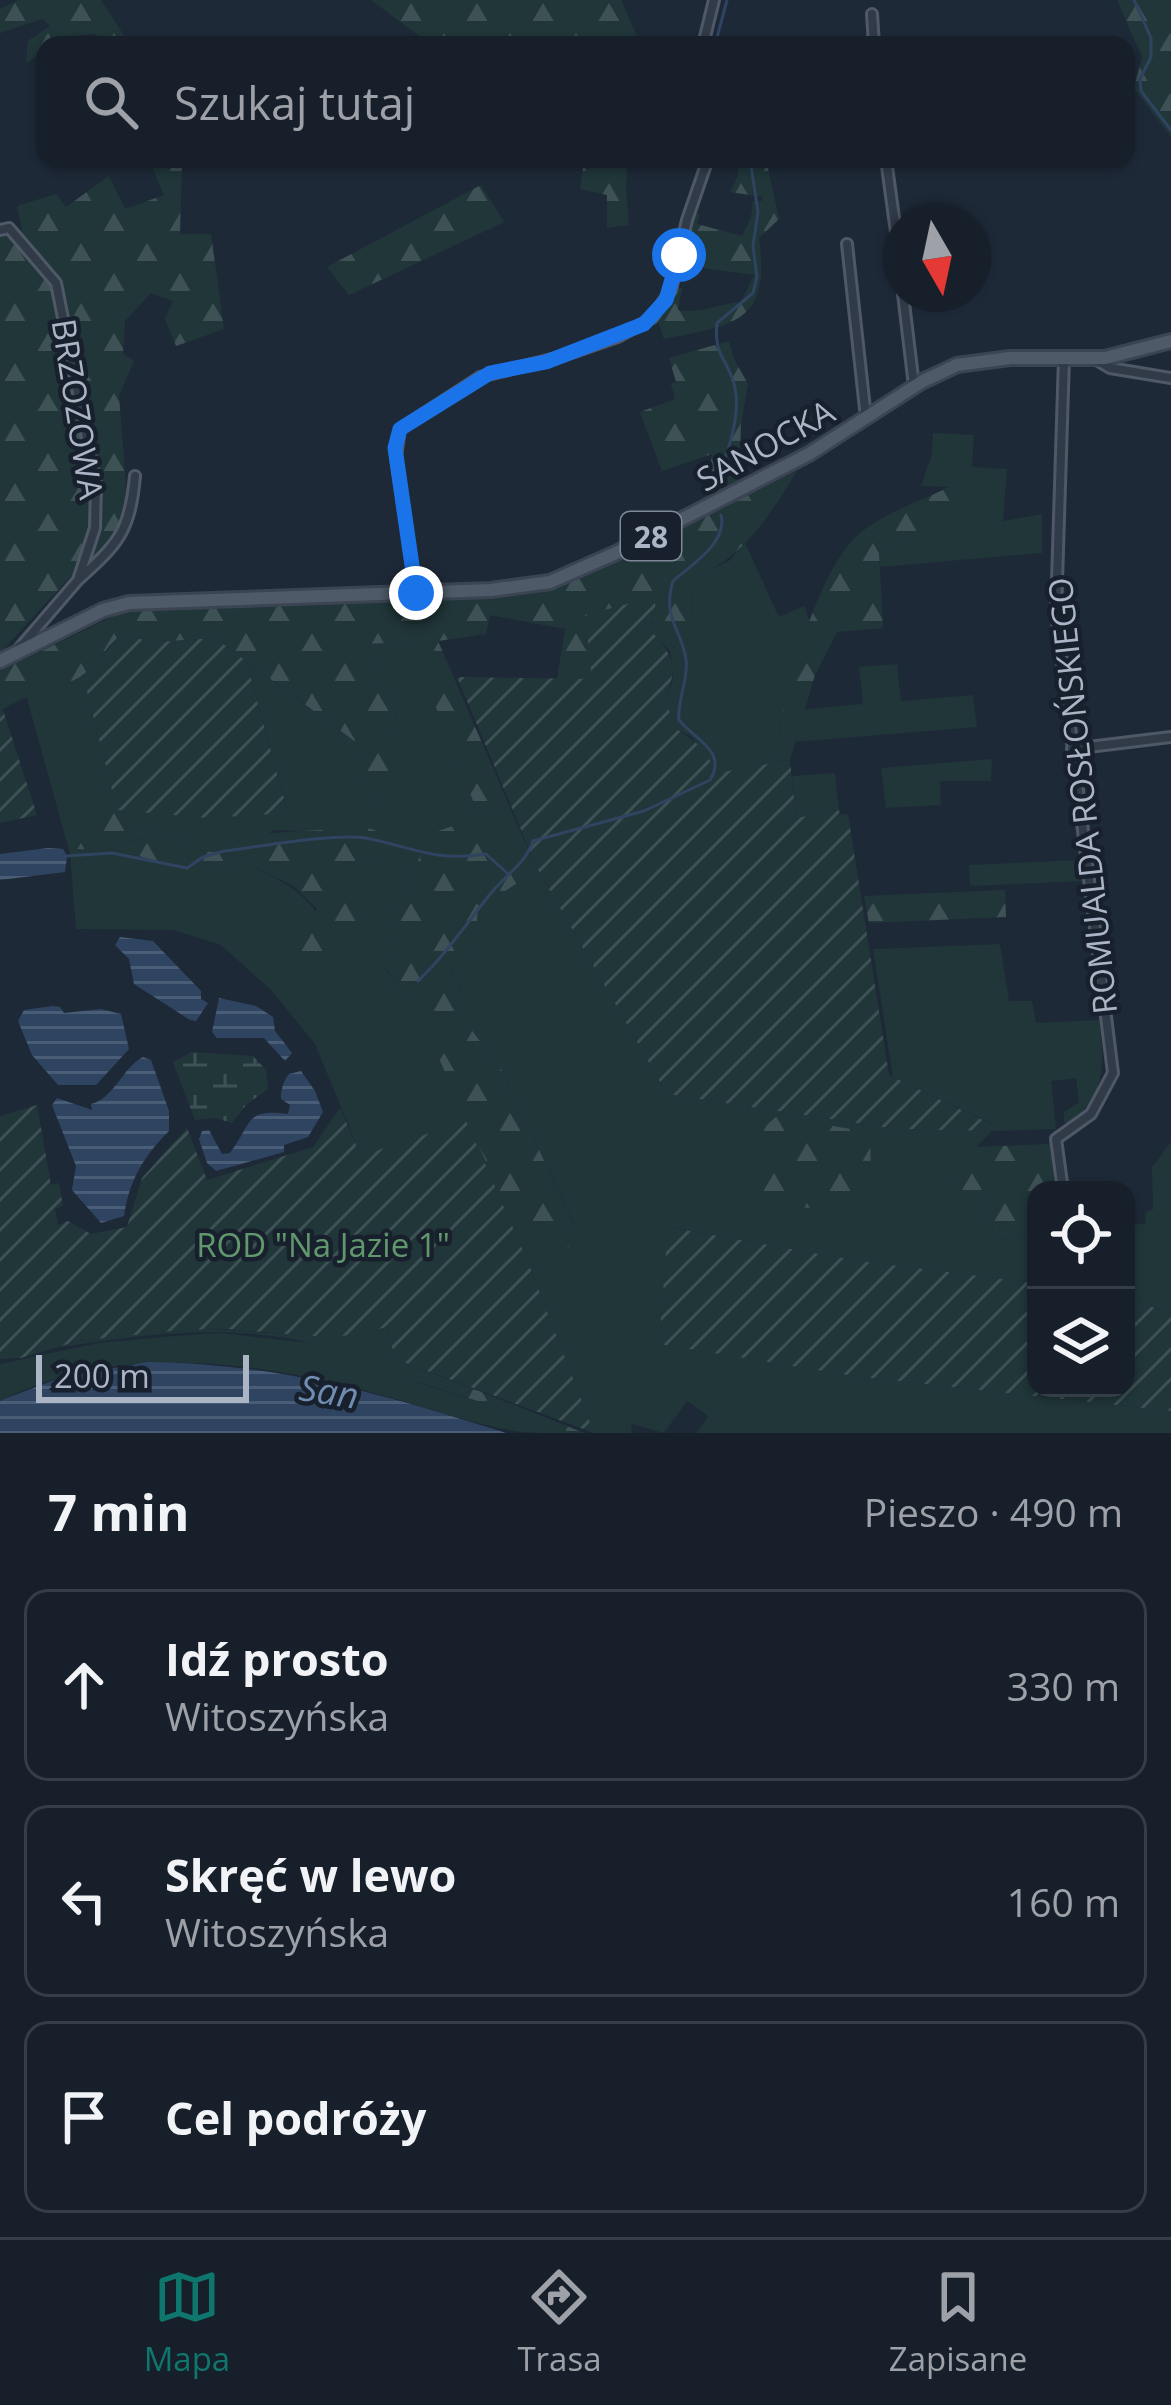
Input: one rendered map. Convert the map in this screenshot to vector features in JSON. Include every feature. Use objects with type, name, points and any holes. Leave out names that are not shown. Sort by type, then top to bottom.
[{"type":"main road","name":"28","points":[[1064,358],[1094,358],[1171,341]]},
{"type":"main road","name":"SANOCKA","points":[[0,661],[129,602],[505,589],[561,578],[727,499],[957,364],[1064,358]]},
{"type":"street","points":[[704,36],[714,0]]},
{"type":"street","points":[[872,14],[873,36]]},
{"type":"street","points":[[416,593],[395,448],[400,429],[480,377],[560,357],[618,337],[652,318],[671,290],[687,220],[706,168]]},
{"type":"street","points":[[887,168],[892,204]]},
{"type":"street","name":"BRZOZOWA","points":[[5,229],[56,283],[96,483],[95,528],[78,580],[15,653]]},
{"type":"street","points":[[847,244],[866,418]]},
{"type":"street","points":[[905,312],[914,386]]},
{"type":"street","name":"ROMUALDA ROSŁOŃSKIEGO","points":[[1062,1181],[1056,1139],[1091,1114],[1112,1073],[1055,581],[1064,358]]},
{"type":"street","points":[[1094,358],[1110,368],[1171,378]]},
{"type":"street","points":[[78,580],[116,545],[128,525],[135,476]]},
{"type":"street","points":[[1072,749],[1171,736]]},
{"type":"green space","points":[[18,0],[101,0],[124,36],[36,36],[36,56],[26,63],[28,41],[50,26],[42,19],[0,33],[0,9]]},
{"type":"green space","points":[[371,0],[621,0],[637,36],[419,36]]},
{"type":"green space","points":[[1117,0],[1171,0],[1171,137],[1135,89],[1142,57]]},
{"type":"green space","points":[[153,168],[182,168],[180,234],[211,234],[224,329],[176,346],[165,319],[173,301],[151,293],[125,321],[123,354],[134,361],[119,396],[124,522],[103,554],[83,573],[72,575],[0,653],[0,234],[22,230],[17,206],[56,194],[66,207],[109,176],[125,209],[164,195]]},
{"type":"green space","points":[[583,168],[627,168],[629,225],[607,228],[607,195],[580,189]]},
{"type":"green space","points":[[737,168],[768,168],[779,219],[759,238],[759,288],[753,304],[728,323],[664,339],[657,318],[676,288],[682,288],[678,310],[702,310],[741,302],[754,275],[683,265],[693,212],[700,214],[697,224],[742,236],[753,201],[762,201],[762,197],[730,192]]},
{"type":"green space","points":[[481,185],[504,222],[349,295],[327,267]]},
{"type":"green space","points":[[729,341],[748,384],[739,486],[706,504],[701,498],[712,454],[662,471],[640,412],[675,399],[669,358]]},
{"type":"green space","points":[[933,433],[974,435],[972,467],[1007,469],[1003,521],[1042,514],[1042,553],[880,567],[879,552],[886,546],[948,528],[950,487],[921,486],[932,454]]},
{"type":"green space","points":[[797,471],[741,547],[693,578],[692,622],[670,651],[649,630],[655,620],[593,679],[557,679],[565,629],[490,615],[486,634],[438,641],[511,810],[479,816],[410,642],[365,644],[396,709],[390,811],[373,812],[361,746],[215,638],[159,642],[120,636],[80,677],[0,711],[0,671],[122,612],[491,597],[560,587]]},
{"type":"green space","points":[[951,486],[948,529],[879,552],[883,628],[837,632],[815,675],[790,760],[783,761],[780,729],[791,678],[832,570],[859,534]]},
{"type":"green space","points":[[745,543],[779,617],[804,606],[810,621],[780,727],[783,761],[717,774],[692,737],[677,729],[665,701],[673,680],[670,651],[692,622],[693,578],[729,561]]},
{"type":"green space","points":[[654,597],[650,630],[671,662],[665,701],[677,729],[703,748],[717,773],[790,760],[796,818],[839,810],[840,815],[848,814],[889,1075],[995,1126],[992,1131],[895,1129],[667,1094],[537,868],[457,677],[592,679],[585,615]]},
{"type":"green space","points":[[120,636],[159,642],[215,638],[246,661],[288,813],[209,818],[117,810],[83,676]]},
{"type":"green space","points":[[411,642],[479,816],[511,810],[537,868],[667,1094],[895,1129],[992,1131],[936,1189],[990,1189],[993,1239],[1027,1237],[1027,1282],[859,1261],[669,1227],[659,1343],[853,1376],[1171,1411],[1171,1433],[697,1433],[708,1416],[687,1401],[664,1433],[632,1424],[631,1433],[594,1433],[528,1262],[361,1156],[315,1044],[272,991],[221,945],[173,930],[76,929],[70,854],[26,695],[83,676],[117,810],[288,812],[246,661],[361,746],[373,811],[389,811],[396,709],[365,644]],"holes":[[[115,813],[152,824],[126,827],[121,843],[170,833],[195,849],[228,855],[275,830],[320,832],[378,856],[337,866],[333,888],[367,922],[332,938],[302,896],[256,868],[264,861],[241,855],[236,867],[163,863],[118,850],[77,848]],[[419,858],[526,877],[477,908],[474,953],[451,969],[465,1001],[460,1014],[502,1071],[576,1227],[469,1120],[419,1014],[385,968],[402,893]]]},
{"type":"green space","points":[[897,664],[901,701],[973,695],[977,727],[793,742],[805,709],[863,704],[859,667]]},
{"type":"green space","points":[[0,711],[37,815],[0,823]]},
{"type":"green space","points":[[992,759],[991,781],[940,781],[941,805],[886,808],[881,768]]},
{"type":"green space","points":[[835,773],[839,810],[796,818],[792,776]]},
{"type":"green space","points":[[115,813],[162,818],[153,824],[126,827],[122,843],[170,833],[195,849],[228,855],[243,835],[365,827],[398,838],[378,856],[337,866],[334,888],[367,922],[368,966],[357,967],[348,934],[332,939],[311,976],[302,973],[291,943],[317,909],[295,887],[255,867],[263,861],[241,855],[236,867],[163,863],[118,850],[76,849],[83,820]]},
{"type":"green space","points":[[467,821],[503,844],[527,877],[478,908],[474,953],[451,970],[465,1001],[460,1014],[502,1071],[576,1228],[568,1248],[530,1258],[419,1015],[385,967],[402,893],[419,858],[421,837]]},
{"type":"green space","points":[[1080,860],[1083,881],[970,886],[969,865]]},
{"type":"green space","points":[[1005,890],[1006,917],[869,923],[864,896]]},
{"type":"green space","points":[[1000,944],[1009,1001],[1032,1001],[1036,1023],[1099,1020],[1102,1065],[1097,1090],[1070,1124],[1064,1122],[1064,1112],[1079,1102],[1076,1078],[1051,1081],[1056,1129],[992,1131],[994,1125],[893,1077],[873,949]]},
{"type":"green space","points":[[192,1052],[253,1056],[266,1070],[268,1089],[232,1123],[215,1118],[195,1120],[173,1062]]},
{"type":"green space","name":"ROD \"Na Jazie 1\"","points":[[37,1105],[51,1185],[59,1183],[63,1206],[55,1209],[58,1225],[68,1221],[91,1234],[127,1227],[142,1178],[187,1128],[207,1180],[313,1147],[340,1108],[361,1156],[466,1121],[528,1262],[594,1433],[395,1359],[387,1327],[324,1337],[182,1330],[78,1341],[21,1358],[0,1359],[0,1116]]},
{"type":"green space","points":[[776,1117],[870,1132],[871,1172],[862,1216],[763,1201],[763,1128]]},
{"type":"green space","points":[[1171,1142],[1171,1313],[1135,1302],[1135,1225],[1146,1223],[1145,1213],[1153,1209],[1152,1167]]},
{"type":"green space","points":[[1057,1145],[1067,1181],[1027,1181],[1027,1237],[993,1239],[990,1190],[935,1190],[976,1147]]},
{"type":"green space","points":[[668,1227],[859,1261],[1027,1282],[1027,1395],[853,1376],[659,1344]]},
{"type":"green space","points":[[1135,1302],[1171,1313],[1171,1411],[1044,1397],[1135,1397]]},
{"type":"green space","points":[[387,1327],[395,1359],[479,1391],[412,1381],[503,1409],[547,1433],[489,1426],[298,1375],[196,1363],[96,1369],[47,1381],[0,1401],[0,1364],[98,1343],[221,1333],[310,1343],[215,1332],[151,1335],[56,1348],[78,1341],[191,1330],[327,1335]]},
{"type":"green space","points":[[414,1372],[479,1391],[584,1433],[547,1433],[503,1409],[411,1380]]},
{"type":"water","points":[[63,849],[65,872],[0,880],[0,854]]},
{"type":"water","points":[[120,937],[153,941],[201,991],[201,999],[208,1003],[196,1021],[134,984],[129,959],[115,945]]},
{"type":"water","points":[[219,998],[256,1006],[273,1017],[275,1031],[292,1053],[285,1061],[264,1038],[217,1038],[212,1032]]},
{"type":"water","points":[[53,1006],[64,1013],[101,1009],[121,1014],[129,1049],[96,1085],[58,1085],[32,1055],[18,1021],[24,1010]]},
{"type":"water","points":[[143,1057],[151,1060],[169,1111],[169,1131],[139,1170],[124,1216],[101,1223],[72,1190],[76,1166],[52,1105],[57,1098],[92,1110],[91,1104],[106,1096]]},
{"type":"water","points":[[301,1071],[323,1112],[308,1137],[284,1145],[284,1152],[216,1171],[207,1163],[199,1139],[202,1131],[209,1130],[222,1154],[230,1153],[257,1116],[288,1114],[290,1105],[281,1099],[283,1086],[289,1074]]},
{"type":"water","name":"San","points":[[147,1362],[242,1368],[329,1383],[506,1433],[0,1433],[0,1401],[60,1378]]},
{"type":"waterway","points":[[717,36],[727,0]]},
{"type":"waterway","points":[[1134,0],[1151,38],[1141,91],[1171,130]]},
{"type":"waterway","points":[[712,494],[736,414],[732,378],[717,343],[717,323],[753,293],[757,277],[753,246],[758,212],[751,168]]},
{"type":"waterway","points":[[418,981],[521,862],[533,841],[644,811],[710,780],[712,753],[679,720],[686,659],[671,614],[670,594],[673,581],[714,544],[721,515]]},
{"type":"waterway","points":[[66,856],[112,853],[187,868],[224,851],[352,837],[437,855],[486,854],[507,873]]},
{"type":"route","points":[[416,593],[395,448],[400,429],[490,373],[546,362],[644,324],[666,300],[679,255]]}]
